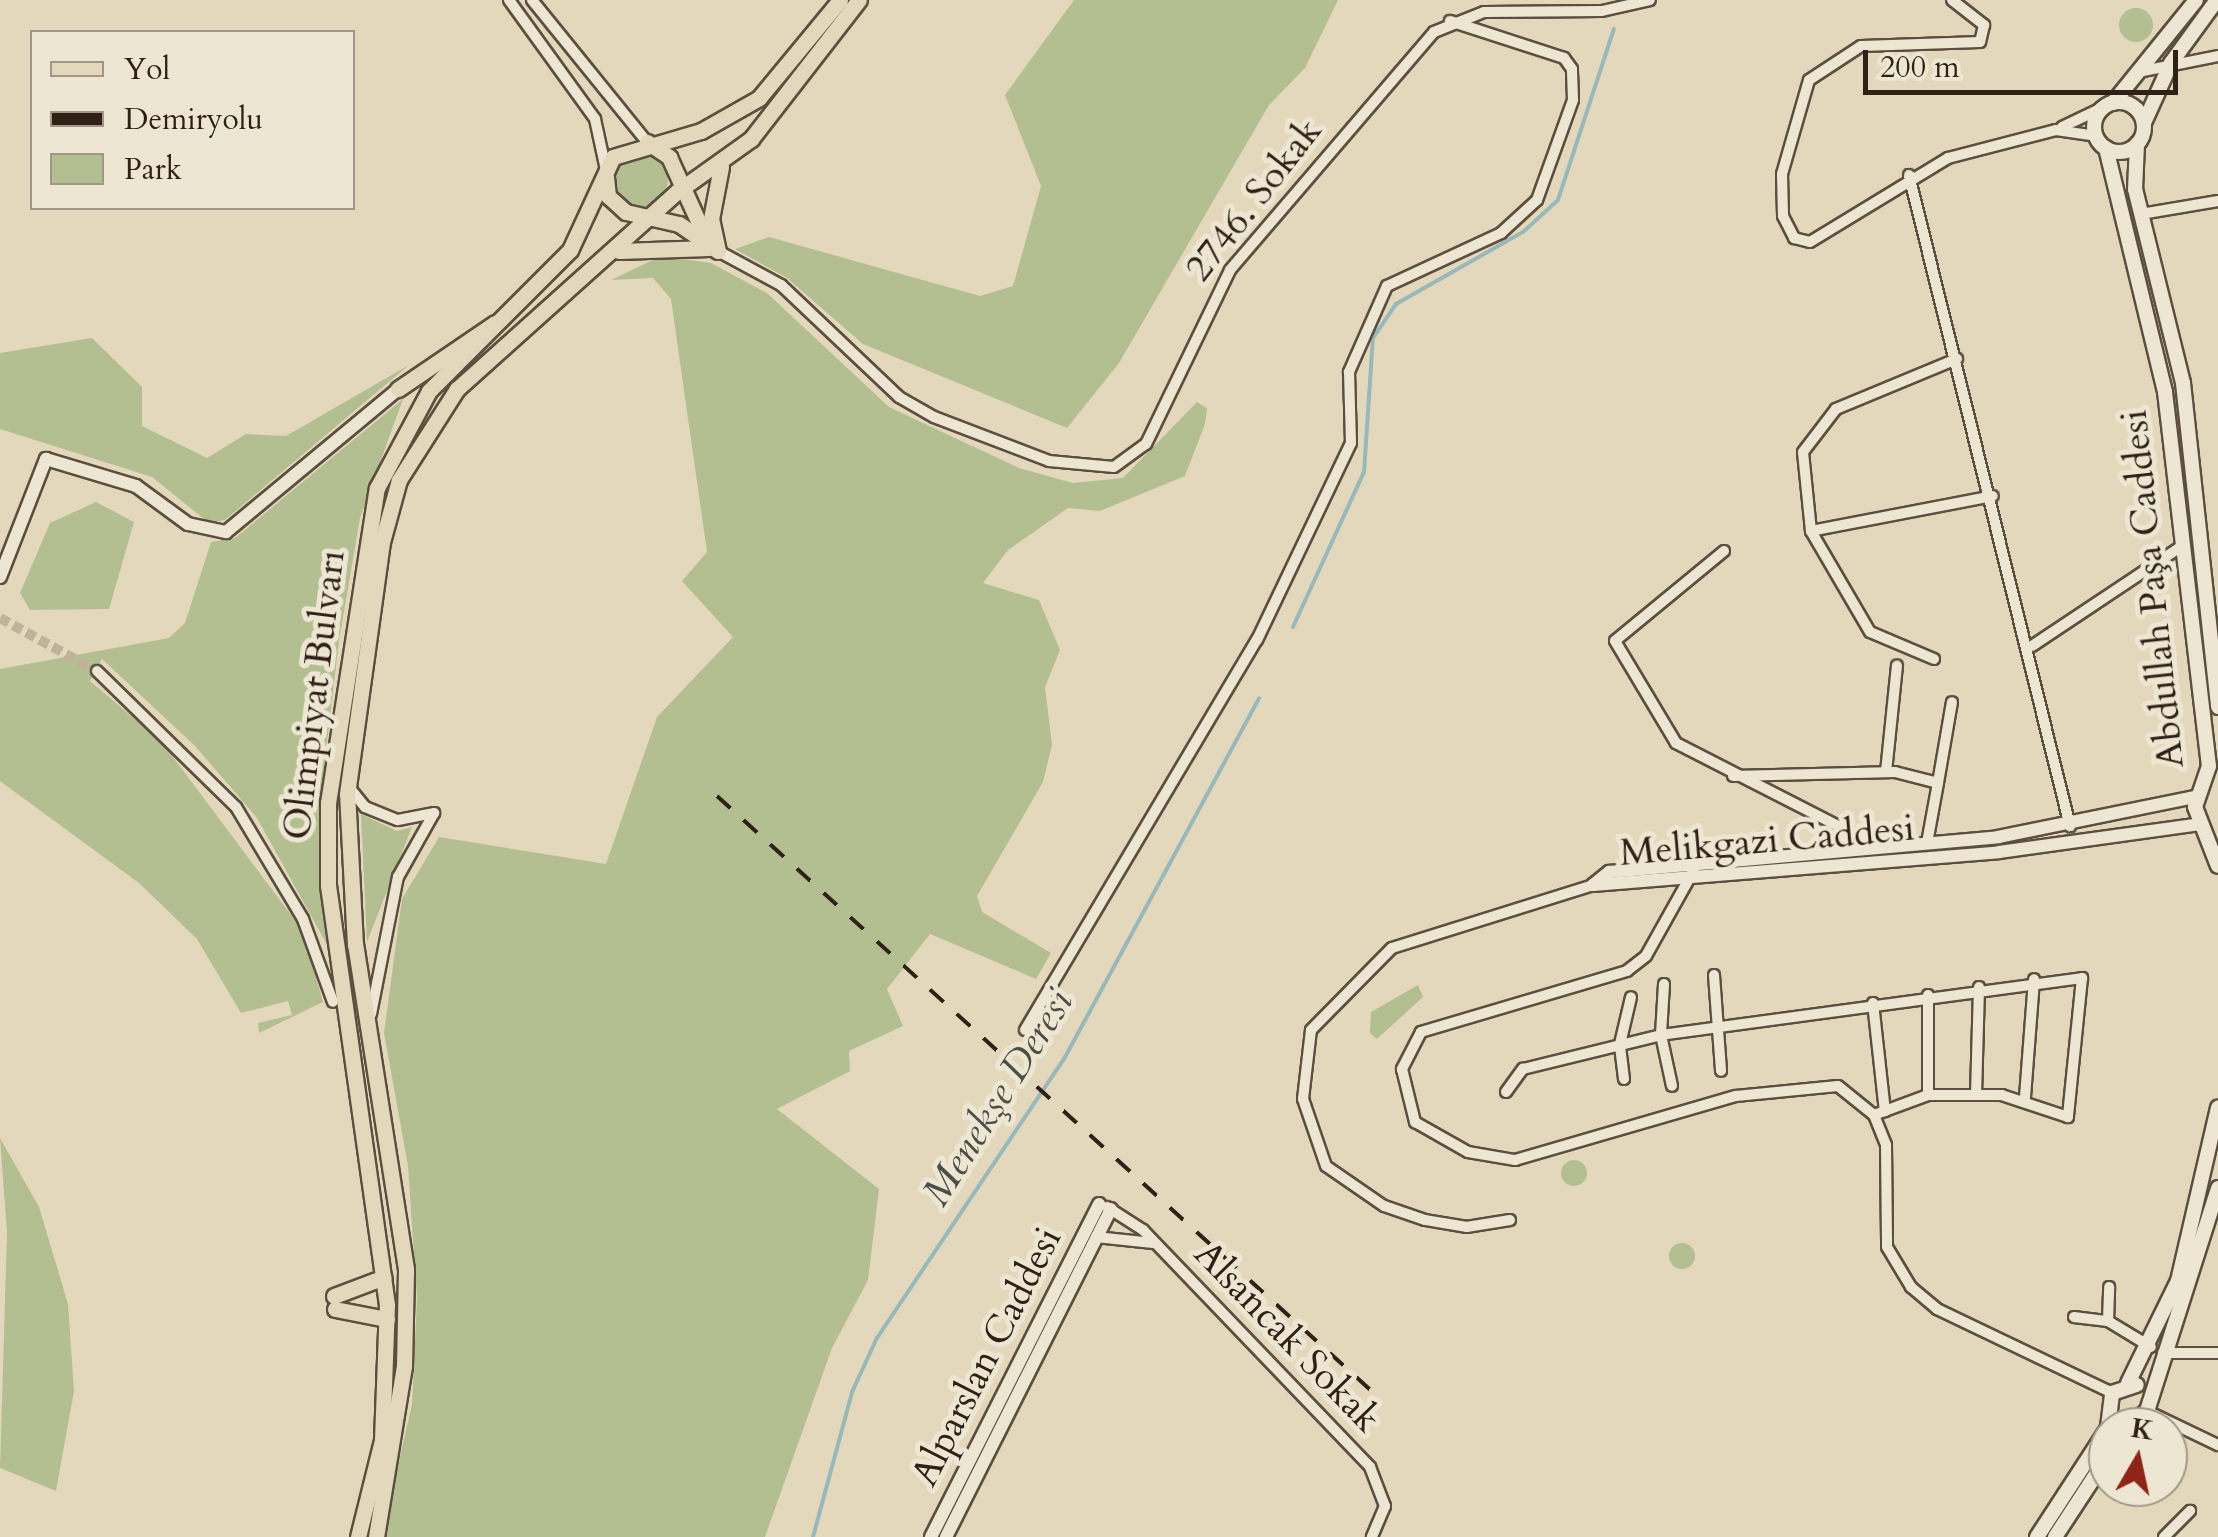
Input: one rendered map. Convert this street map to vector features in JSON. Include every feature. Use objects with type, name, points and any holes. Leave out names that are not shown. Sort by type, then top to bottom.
[{"type":"main road","points":[[718,251],[653,217],[616,205],[606,174],[620,151],[701,131],[760,98],[840,0]]},
{"type":"main road","points":[[653,217],[678,190],[721,167],[786,101],[859,0]]},
{"type":"main road","points":[[2192,1],[2143,71],[2108,106],[2101,142],[2137,144],[2171,64],[2217,0]]},
{"type":"main road","points":[[2108,106],[2133,106],[2144,123]]},
{"type":"main road","points":[[647,142],[669,157],[678,190],[718,251]]},
{"type":"main road","name":"Abdullah Paşa Caddesi","points":[[2101,142],[2166,392],[2207,790],[2207,827],[2218,866]]},
{"type":"main road","name":"Abdullah Paşa Caddesi","points":[[2137,144],[2140,214],[2182,384],[2218,707]]},
{"type":"main road","points":[[718,251],[711,219],[721,167]]},
{"type":"main road","name":"Olimpiyat Bulvarı","points":[[358,1537],[382,1440],[388,1318],[328,886],[328,803],[374,501],[420,405],[516,311],[570,250],[606,174]]},
{"type":"main road","name":"Olimpiyat Bulvarı","points":[[376,1537],[404,1366],[406,1270],[370,1040],[347,857],[348,786],[382,542],[399,480],[438,412],[484,363],[653,217]]},
{"type":"main road","points":[[618,251],[681,243],[718,251]]},
{"type":"main road","points":[[398,390],[516,311]]},
{"type":"main road","points":[[398,390],[484,363]]},
{"type":"main road","points":[[398,390],[420,405]]},
{"type":"main road","points":[[2147,1407],[2156,1350],[2178,1281],[2218,1108]]},
{"type":"main road","points":[[2111,1407],[2112,1392],[2128,1384],[2156,1350],[2218,1188]]},
{"type":"main road","points":[[384,1277],[334,1303],[388,1318]]},
{"type":"main road","points":[[2128,1384],[2148,1393]]},
{"type":"main road","points":[[2037,1537],[2088,1456]]},
{"type":"main road","points":[[2055,1537],[2088,1487]]},
{"type":"street","points":[[509,0],[594,119],[606,174]]},
{"type":"street","points":[[532,0],[647,142]]},
{"type":"street","points":[[1450,21],[1650,0]]},
{"type":"street","points":[[1952,0],[1984,25],[1980,42],[1860,46],[1809,80],[1784,154],[1787,230],[1810,242],[1909,175],[2056,130],[2108,106]]},
{"type":"street","points":[[2192,1],[2207,13]]},
{"type":"street","points":[[1025,1030],[1256,640],[1351,443],[1349,372],[1388,286],[1501,233],[1537,200],[1573,100],[1572,70],[1564,58],[1450,21]]},
{"type":"street","name":"2746. Sokak","points":[[718,251],[781,285],[899,397],[934,418],[1048,461],[1114,467],[1146,444],[1230,270],[1450,21]]},
{"type":"street","points":[[2143,71],[2218,56]]},
{"type":"street","points":[[2056,130],[2101,142]]},
{"type":"street","points":[[1909,175],[2032,646],[2070,826]]},
{"type":"street","points":[[2140,214],[2218,201]]},
{"type":"street","points":[[1934,658],[1870,632],[1811,531],[1803,452],[1814,428],[1836,409],[1957,360]]},
{"type":"street","points":[[0,577],[46,459],[136,486],[188,524],[226,532],[398,390]]},
{"type":"street","points":[[1811,531],[1992,496]]},
{"type":"street","points":[[2032,646],[2182,546]]},
{"type":"street","points":[[1724,551],[1615,641],[1676,744],[1732,776],[1879,847],[1882,862]]},
{"type":"street","points":[[1886,772],[1898,666]]},
{"type":"street","points":[[97,671],[236,807],[303,919],[333,1002]]},
{"type":"street","points":[[1928,843],[1952,702]]},
{"type":"street","points":[[1732,776],[1886,772],[1938,784]]},
{"type":"street","points":[[348,786],[365,806],[398,820],[434,814],[384,921],[370,1040]]},
{"type":"street","name":"Melikgazi Caddesi","points":[[1594,886],[1609,872],[2070,826],[2207,790]]},
{"type":"street","name":"Melikgazi Caddesi","points":[[1594,886],[1695,880],[2207,827]]},
{"type":"street","points":[[1694,864],[1695,880],[1627,972],[1421,1032],[1402,1068],[1415,1122],[1444,1142],[1504,1160],[1789,1084],[1838,1086],[1880,1113]]},
{"type":"street","points":[[1510,1220],[1467,1227],[1425,1220],[1384,1206],[1326,1166],[1303,1099],[1310,1030],[1392,948],[1594,886]]},
{"type":"street","points":[[1714,976],[1721,1071]]},
{"type":"street","points":[[1506,1092],[1522,1069],[1661,1034],[1979,987],[2082,978],[2080,1030],[2068,1117],[2025,1097],[1976,1095],[1928,1094],[1880,1113]]},
{"type":"street","points":[[2025,1097],[2034,980]]},
{"type":"street","points":[[1664,984],[1661,1034],[1672,1086]]},
{"type":"street","points":[[1976,1095],[1979,987]]},
{"type":"street","points":[[1928,995],[1928,1094]]},
{"type":"street","points":[[1624,1079],[1620,1044],[1631,998]]},
{"type":"street","points":[[1873,1003],[1880,1113],[1886,1145],[1887,1247],[1912,1287],[1971,1327],[2112,1392]]},
{"type":"street","name":"Alparslan Caddesi","points":[[946,1537],[1096,1237],[1105,1207]]},
{"type":"street","name":"Alparslan Caddesi","points":[[931,1537],[1105,1207]]},
{"type":"street","name":"Alsancak Sokak","points":[[1105,1207],[1154,1244],[1375,1474],[1385,1514],[1372,1537]]},
{"type":"street","points":[[1096,1237],[1154,1244]]},
{"type":"street","points":[[2108,1321],[2109,1287]]},
{"type":"street","points":[[2074,1317],[2108,1321],[2156,1350],[2218,1354]]},
{"type":"street","points":[[2188,1431],[2218,1445]]},
{"type":"street","points":[[2164,1537],[2190,1511]]},
{"type":"green space","points":[[1074,0],[1338,0],[1305,68],[1269,105],[1119,363],[1067,428],[863,344],[787,278],[735,249],[769,237],[980,296],[1013,286],[1041,186],[1005,95]]},
{"type":"green space","points":[[2136,8],[2148,13],[2153,25],[2148,37],[2136,42],[2124,37],[2119,25],[2124,13]]},
{"type":"green space","points":[[641,153],[660,161],[668,180],[660,199],[641,207],[622,199],[614,180],[622,161]]},
{"type":"green space","points":[[661,256],[711,263],[767,293],[889,407],[1019,468],[1073,483],[1123,478],[1197,402],[1207,408],[1205,424],[1185,476],[1100,511],[1068,508],[1008,550],[983,583],[1039,600],[1060,650],[1045,687],[1052,745],[1043,782],[977,896],[982,912],[1051,953],[1036,979],[930,934],[887,989],[903,1026],[849,1051],[850,1071],[777,1109],[879,1189],[868,1280],[832,1348],[765,1537],[381,1537],[412,1405],[417,1298],[408,1166],[384,1033],[402,899],[439,837],[606,864],[657,717],[733,637],[682,581],[707,552],[671,299],[653,278],[611,280]]},
{"type":"green space","points":[[92,338],[142,387],[142,426],[207,458],[246,434],[286,436],[409,365],[225,520],[209,523],[152,477],[0,429],[0,353]]},
{"type":"green space","points":[[403,399],[360,518],[339,641],[323,777],[330,950],[257,818],[195,746],[102,659],[90,681],[161,741],[303,931],[323,1002],[259,1033],[258,1023],[292,1015],[288,1001],[241,1013],[197,939],[139,883],[0,781],[0,669],[169,638],[185,623],[211,542],[235,538]]},
{"type":"green space","points":[[96,502],[134,522],[109,609],[30,610],[20,593],[50,523]]},
{"type":"green space","points":[[361,814],[397,831],[412,827],[367,942]]},
{"type":"green space","points":[[1418,985],[1423,997],[1377,1039],[1370,1033],[1371,1012]]},
{"type":"green space","points":[[0,1138],[39,1207],[68,1304],[74,1391],[56,1491],[0,1468],[7,1233]]},
{"type":"green space","points":[[1574,1160],[1583,1164],[1587,1173],[1583,1182],[1574,1186],[1565,1182],[1561,1173],[1565,1164]]},
{"type":"green space","points":[[1682,1243],[1691,1247],[1695,1256],[1691,1265],[1682,1269],[1673,1265],[1669,1256],[1673,1247]]},
{"type":"waterway","name":"Menekşe Deresi","points":[[1293,627],[1364,472],[1373,338],[1396,304],[1523,232],[1558,200],[1614,29]]},
{"type":"waterway","name":"Menekşe Deresi","points":[[813,1537],[852,1392],[877,1338],[1064,1059],[1259,698]]},
{"type":"tunnel","points":[[0,618],[97,671]]},
{"type":"railway","points":[[717,796],[1375,1394]]}]
